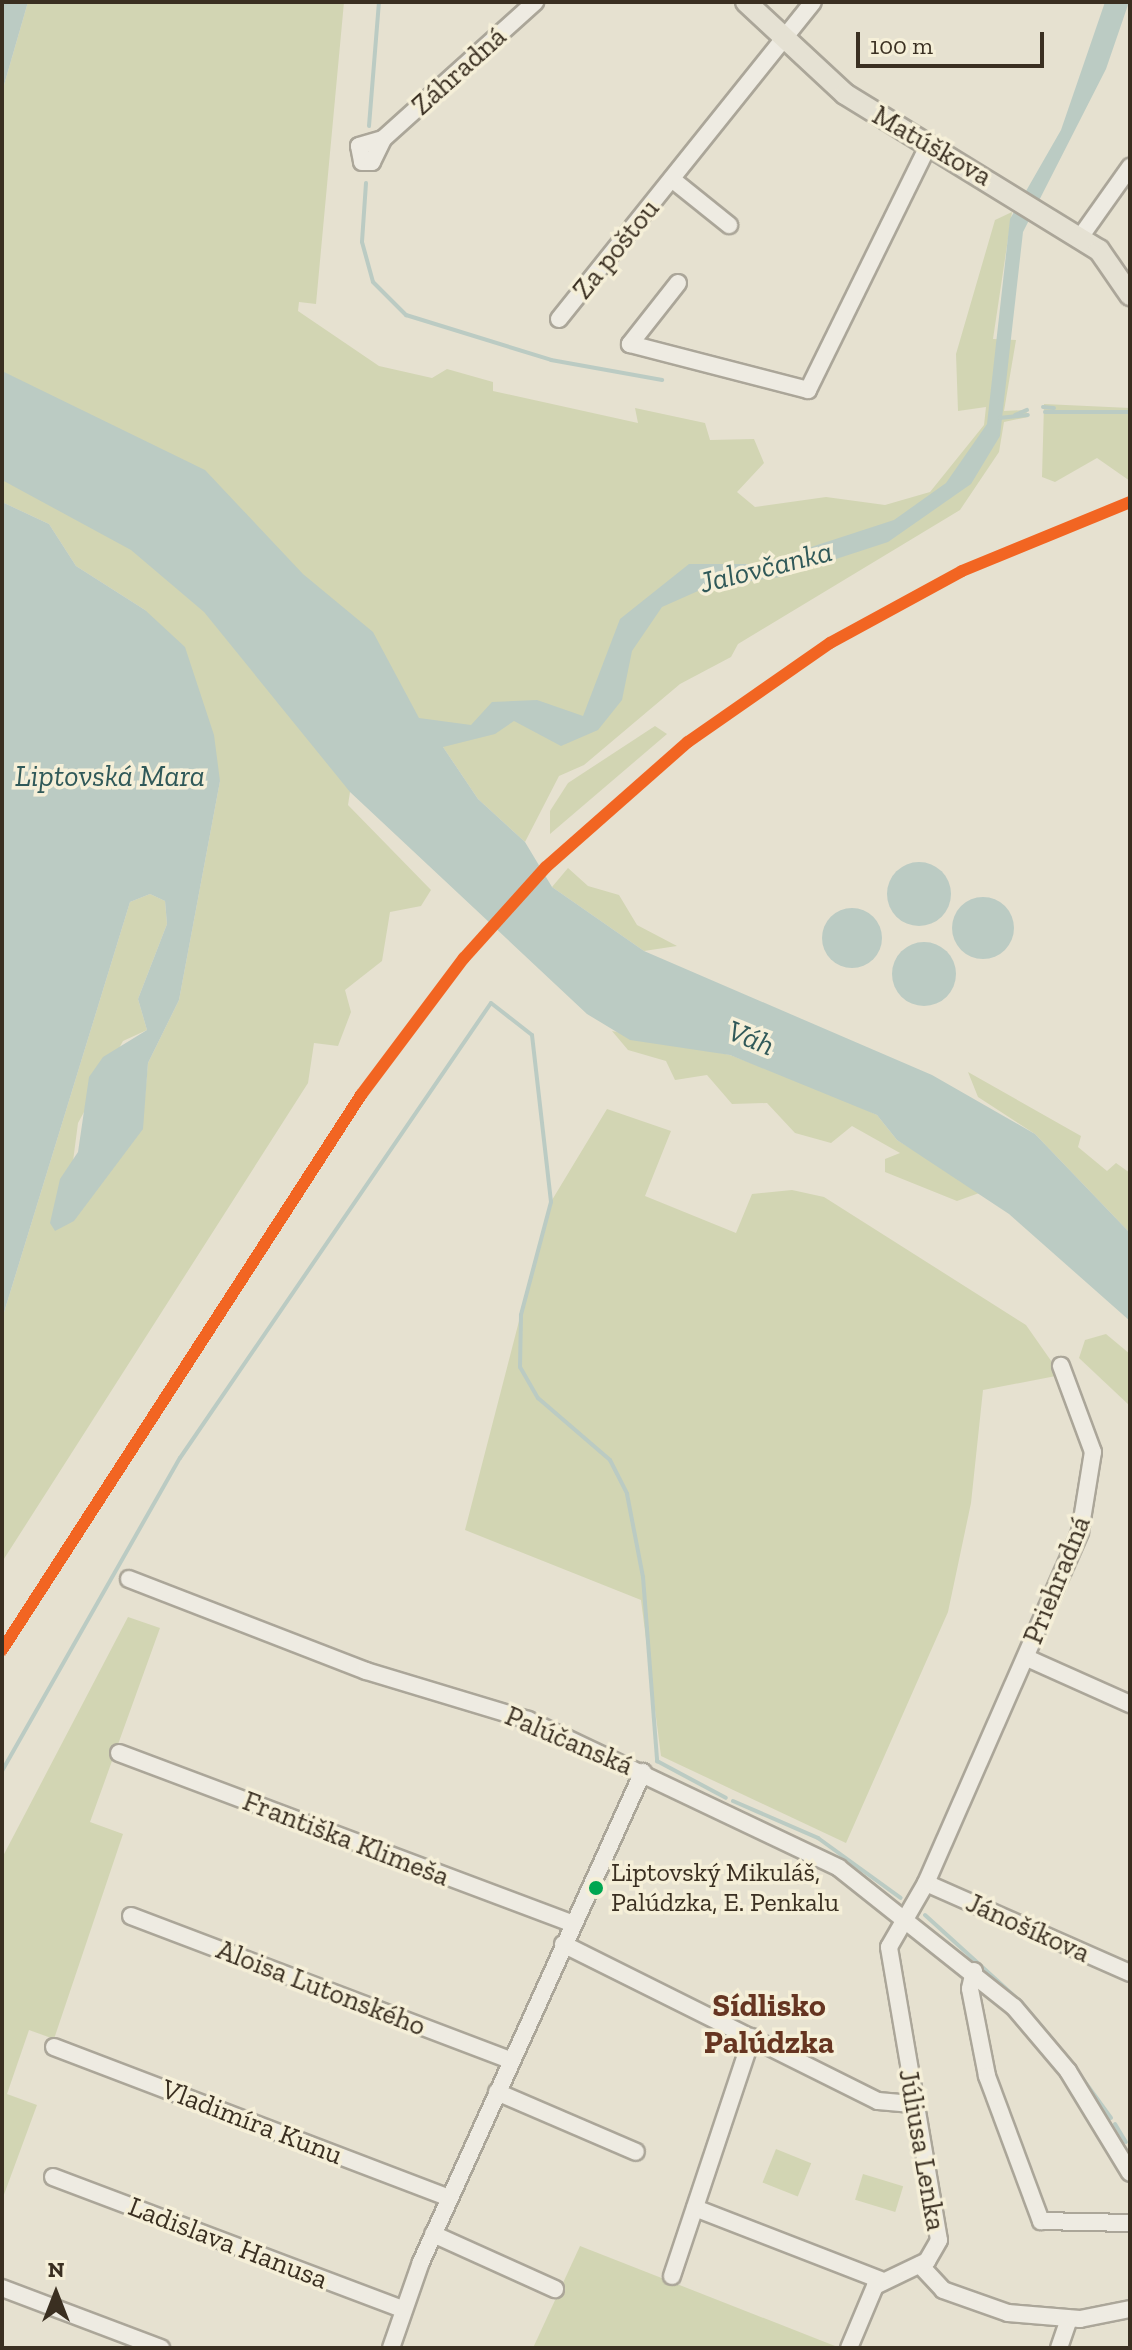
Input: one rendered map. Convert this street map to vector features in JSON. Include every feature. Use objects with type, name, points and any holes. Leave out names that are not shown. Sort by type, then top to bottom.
[{"type":"main road","name":"Matúškova","points":[[756,7],[785,42],[845,94],[1042,211],[1123,269]]},
{"type":"main road","points":[[1123,269],[1130,295]]},
{"type":"street","name":"Záhradná","points":[[383,139],[535,2]]},
{"type":"street","name":"Za poštou","points":[[559,319],[785,42],[813,2]]},
{"type":"street","points":[[678,283],[630,344],[808,390],[928,146]]},
{"type":"street","points":[[1081,236],[1130,167]]},
{"type":"street","name":"Za poštou","points":[[673,180],[729,225]]},
{"type":"street","name":"Priehradná","points":[[905,1914],[926,1883],[1077,1540],[1091,1486],[1088,1431],[1061,1366]]},
{"type":"street","name":"Palúčanská","points":[[129,1579],[366,1671],[528,1720],[799,1845],[905,1914],[974,1971],[1068,2071],[1130,2173]]},
{"type":"street","name":"Priehradná","points":[[1027,1658],[1130,1704]]},
{"type":"street","name":"Františka Klimeša","points":[[119,1753],[573,1924]]},
{"type":"street","points":[[391,2348],[433,2234],[643,1772]]},
{"type":"street","name":"Jánošíkova","points":[[926,1883],[1130,1973]]},
{"type":"street","name":"Júliusa Lenka","points":[[881,2280],[920,2265],[938,2248],[940,2230],[889,1947],[905,1914]]},
{"type":"street","name":"Aloisa Lutonského","points":[[131,1916],[511,2060]]},
{"type":"street","points":[[563,1944],[878,2101],[915,2104]]},
{"type":"street","points":[[974,1971],[970,1989],[987,2076],[1041,2221],[1130,2223]]},
{"type":"street","points":[[672,2276],[752,2037]]},
{"type":"street","name":"Vladimíra Kunu","points":[[54,2047],[449,2198]]},
{"type":"street","points":[[497,2092],[636,2152]]},
{"type":"street","name":"Ladislava Hanusa","points":[[53,2177],[403,2309]]},
{"type":"street","points":[[695,2208],[881,2280],[849,2348]]},
{"type":"street","points":[[433,2234],[555,2289]]},
{"type":"street","points":[[920,2265],[943,2290],[972,2302],[1069,2319],[1127,2315]]},
{"type":"street","points":[[2,2288],[161,2348]]},
{"type":"street","points":[[1059,2348],[1069,2319]]},
{"type":"green space","points":[[28,2],[344,2],[316,304],[299,302],[298,311],[379,366],[432,378],[447,369],[493,382],[493,391],[638,423],[635,408],[705,423],[710,440],[754,439],[764,463],[737,492],[755,507],[826,497],[885,505],[930,492],[984,425],[986,407],[958,411],[956,354],[995,220],[1012,212],[993,339],[1016,340],[1004,411],[1026,410],[1028,417],[1004,422],[999,452],[960,510],[738,644],[731,657],[680,684],[584,765],[559,776],[525,842],[478,799],[443,747],[350,792],[348,805],[431,890],[421,906],[390,912],[382,961],[345,990],[351,1012],[338,1046],[314,1043],[308,1083],[2,1562],[2,1319],[130,902],[150,894],[165,901],[167,924],[138,999],[147,1030],[123,1041],[78,1123],[72,1169],[142,1129],[148,1063],[179,1000],[220,781],[145,610],[76,566],[49,524],[2,502],[2,92]]},
{"type":"green space","points":[[1044,404],[1130,408],[1130,481],[1097,458],[1055,482],[1042,477]]},
{"type":"green space","points":[[655,726],[667,734],[550,834],[550,811],[568,783]]},
{"type":"green space","points":[[568,868],[588,886],[619,895],[637,925],[677,946],[644,951],[552,887]]},
{"type":"green space","points":[[612,1031],[730,1055],[839,1097],[877,1115],[897,1140],[982,1192],[957,1201],[885,1172],[885,1159],[900,1153],[852,1126],[831,1143],[795,1133],[767,1103],[732,1104],[707,1075],[675,1080],[666,1061],[628,1050]]},
{"type":"green space","points":[[968,1072],[1081,1136],[1078,1147],[1107,1171],[1116,1163],[1130,1173],[1130,1233],[1035,1134],[978,1097]]},
{"type":"green space","points":[[607,1109],[671,1131],[645,1196],[736,1233],[752,1194],[792,1190],[824,1197],[1026,1325],[1061,1375],[983,1390],[971,1503],[948,1612],[846,1843],[661,1756],[641,1600],[465,1530],[549,1205]]},
{"type":"green space","points":[[1106,1334],[1130,1354],[1130,1406],[1079,1358],[1085,1340]]},
{"type":"green space","points":[[128,1617],[160,1628],[90,1822],[123,1834],[54,2039],[29,2030],[7,2094],[37,2105],[2,2200],[2,1858]]},
{"type":"green space","points":[[776,2149],[811,2163],[798,2197],[763,2182]]},
{"type":"green space","points":[[863,2174],[903,2186],[895,2212],[855,2200]]},
{"type":"green space","points":[[580,2246],[835,2346],[533,2348]]},
{"type":"water","points":[[2,2],[28,2],[2,92]]},
{"type":"water","points":[[1105,2],[1129,2],[1106,69],[1023,232],[1000,436],[971,484],[888,542],[781,577],[707,587],[662,607],[632,651],[622,700],[598,730],[561,746],[514,721],[495,734],[443,747],[478,799],[525,842],[552,887],[644,951],[932,1075],[1035,1134],[1130,1233],[1130,1321],[1009,1214],[897,1140],[877,1115],[730,1055],[630,1040],[587,1014],[350,792],[204,612],[131,550],[2,480],[2,371],[205,470],[303,574],[373,632],[419,718],[471,725],[492,702],[537,700],[583,716],[620,619],[689,564],[759,564],[894,520],[946,483],[987,424],[1010,219],[1061,130]]},
{"type":"water","name":"Liptovská Mara","points":[[2,502],[49,524],[76,566],[145,610],[185,647],[214,735],[220,781],[179,1000],[148,1063],[143,1129],[74,1221],[55,1231],[50,1223],[60,1179],[78,1152],[89,1077],[103,1057],[147,1030],[138,999],[167,924],[165,901],[150,894],[130,902],[2,1319]]},
{"type":"water","points":[[919,862],[937,868],[945,876],[951,894],[945,912],[937,920],[919,926],[901,920],[893,912],[887,894],[893,876],[901,868]]},
{"type":"water","points":[[983,897],[995,899],[1005,906],[1012,916],[1012,940],[1005,950],[995,957],[983,959],[971,957],[961,950],[954,940],[952,928],[954,916],[961,906],[971,899]]},
{"type":"water","points":[[852,908],[873,917],[882,938],[873,959],[852,968],[831,959],[822,938],[831,917]]},
{"type":"water","points":[[924,942],[942,948],[950,956],[956,974],[950,992],[942,1000],[924,1006],[906,1000],[898,992],[892,974],[898,956],[906,948]]},
{"type":"waterway","points":[[369,126],[379,2]]},
{"type":"waterway","points":[[366,183],[362,242],[373,282],[406,315],[551,360],[662,380]]},
{"type":"waterway","points":[[1043,407],[1054,408]]},
{"type":"waterway","points":[[1015,415],[1027,410]]},
{"type":"waterway","points":[[1045,412],[1130,412]]},
{"type":"waterway","points":[[999,418],[1028,415]]},
{"type":"waterway","points":[[2,1771],[180,1458],[491,1003],[532,1035],[551,1202],[521,1315],[520,1367],[538,1398],[610,1460],[627,1494],[643,1577],[657,1761],[726,1798]]},
{"type":"waterway","points":[[733,1801],[818,1838],[901,1898]]},
{"type":"waterway","points":[[925,1915],[1022,2003],[1069,2059]]},
{"type":"waterway","points":[[1077,2071],[1111,2118]]},
{"type":"waterway","points":[[1115,2124],[1126,2142]]},
{"type":"transit line","points":[[2,1650],[361,1095],[464,958],[546,867],[688,742],[830,643],[962,571],[1130,502]]},
{"type":"place","name":"Liptovský Mikuláš, Palúdzka, E. Penkalu","points":[[596,1888]]},
{"type":"district","name":"Sídlisko Palúdzka","points":[[769,2024]]},
{"type":"water label","name":"Jalovčanka","points":[[766,567]]},
{"type":"water label","name":"Váh","points":[[751,1038]]}]
